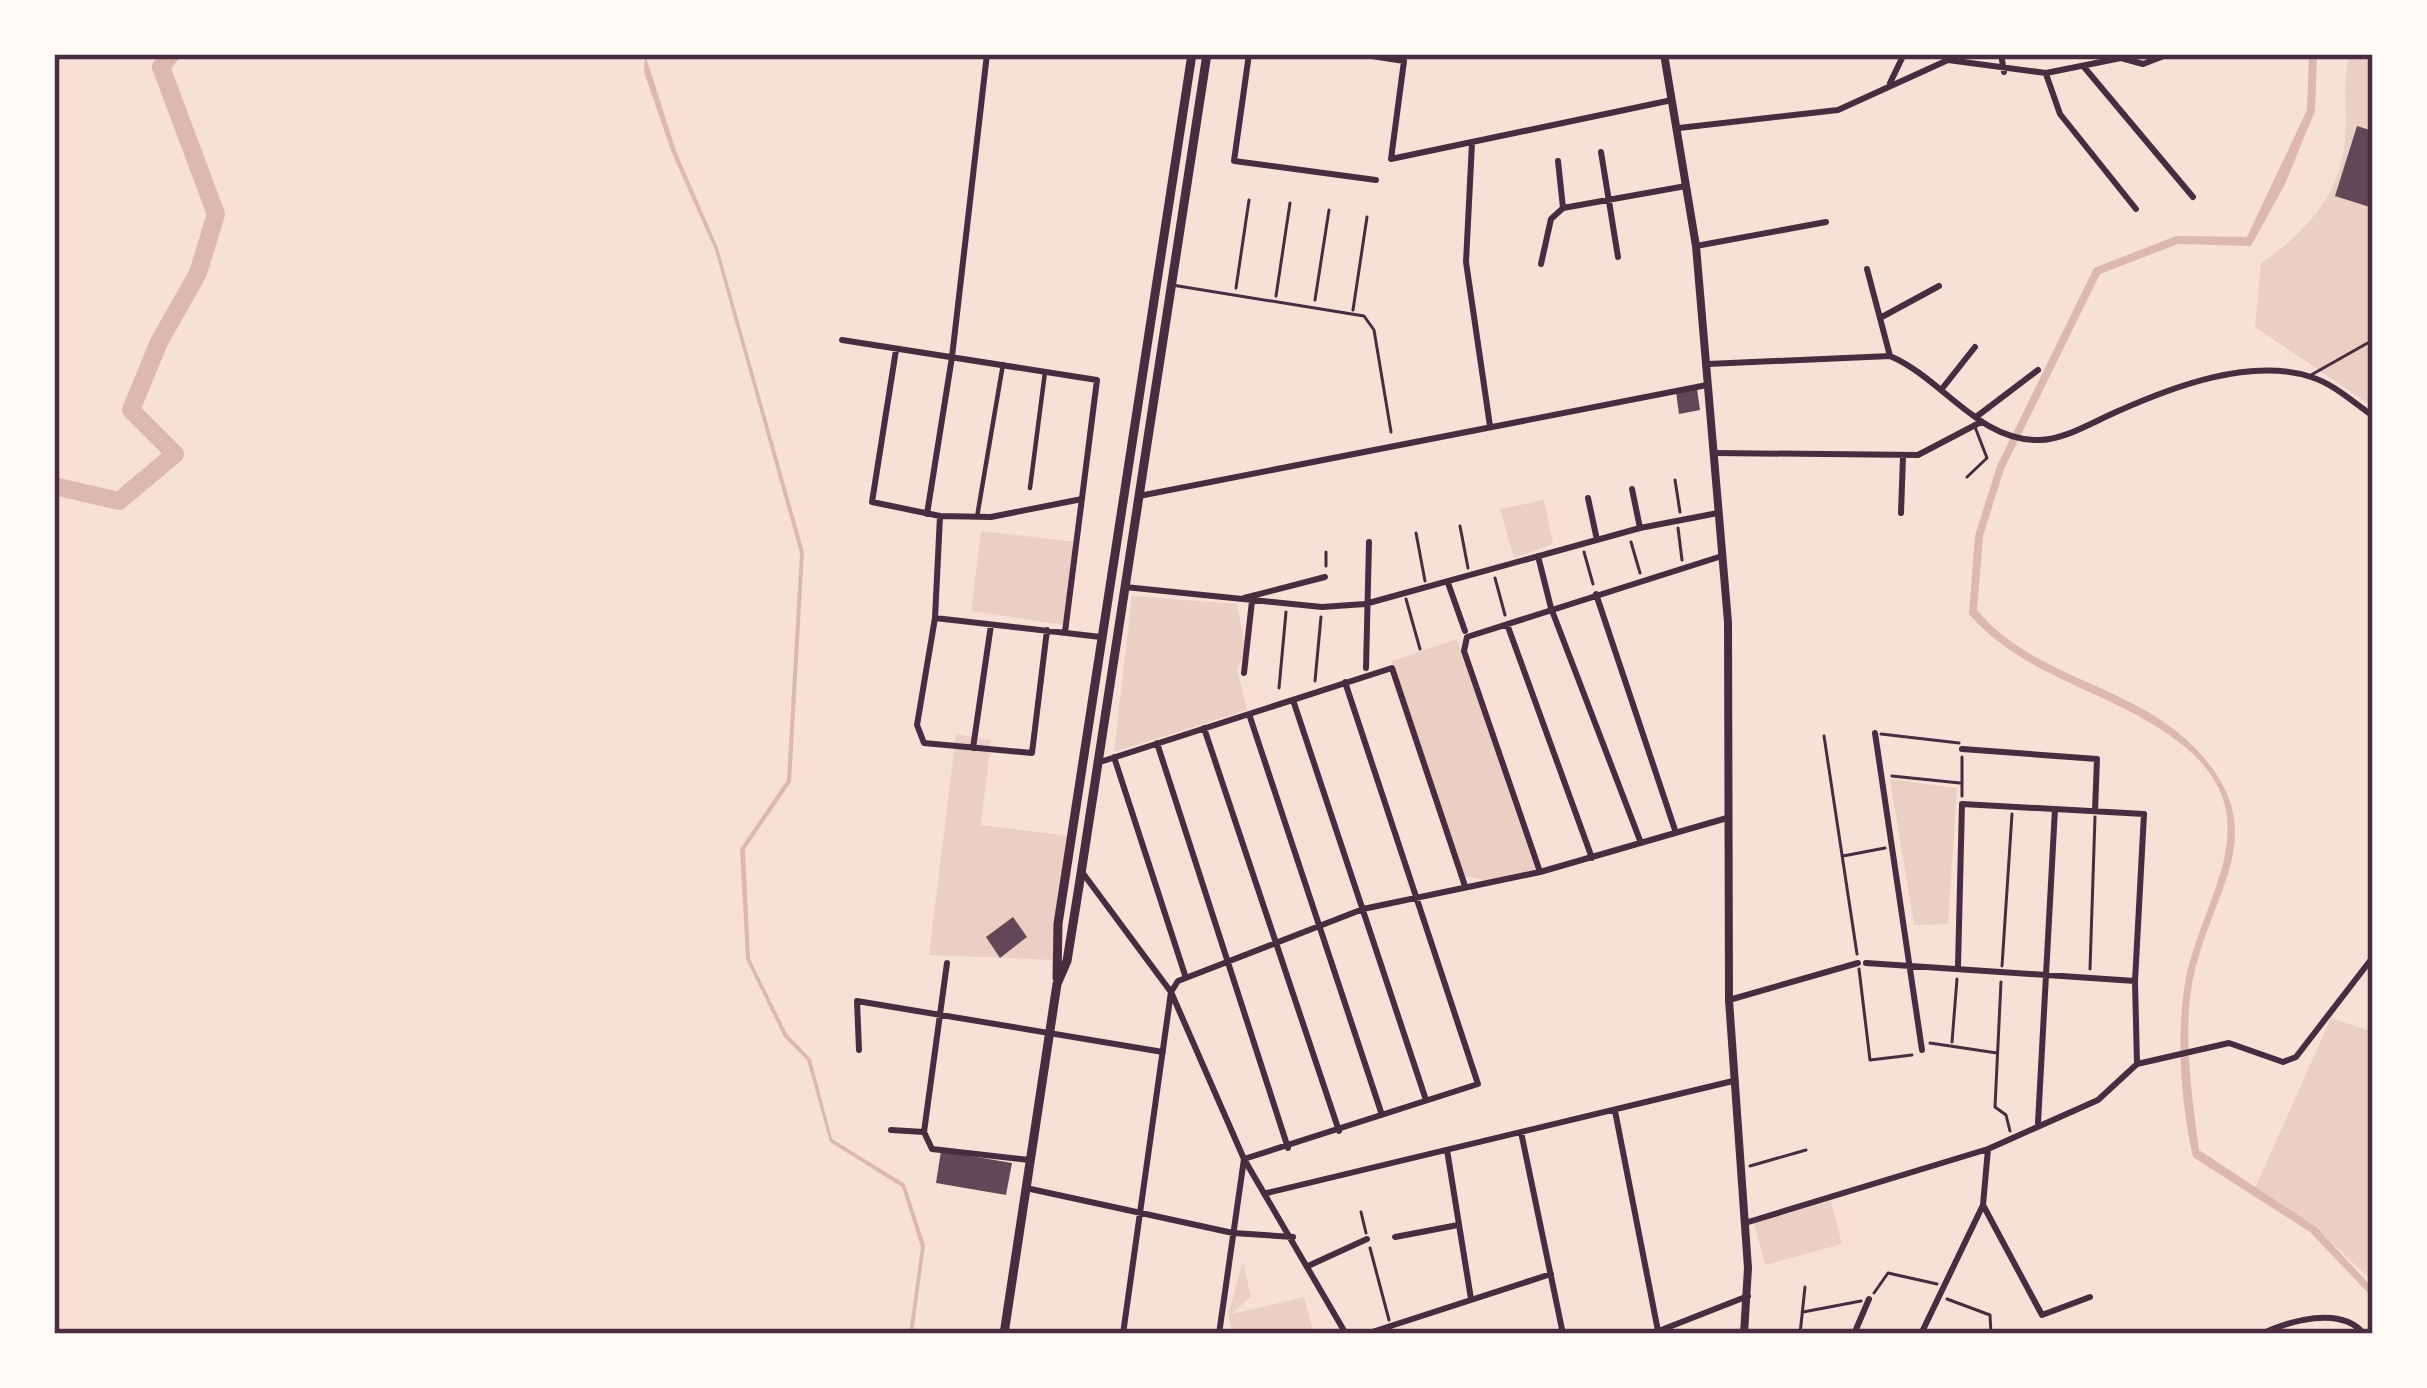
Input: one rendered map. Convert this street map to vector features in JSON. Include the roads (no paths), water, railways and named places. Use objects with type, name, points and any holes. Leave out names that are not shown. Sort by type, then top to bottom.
[{"type":"main road","points":[[1004,1334],[1057,984],[1058,924],[1192,54]]},
{"type":"main road","points":[[1057,984],[1066,961],[1082,872],[1208,54]]},
{"type":"street","points":[[927,514],[952,357],[987,54]]},
{"type":"street","points":[[1249,54],[1234,161],[1376,180]]},
{"type":"street","points":[[1359,54],[1400,59],[1406,66],[1391,159],[1672,100]]},
{"type":"street","points":[[1664,54],[1696,246],[1722,556],[1730,703],[1726,818],[1729,1000],[1748,1296],[1744,1334]]},
{"type":"street","points":[[1889,54],[1898,65]]},
{"type":"street","points":[[1890,83],[1904,54]]},
{"type":"street","points":[[2001,54],[2004,72]]},
{"type":"street","points":[[1678,128],[1826,113],[1957,57],[2004,72],[2046,73],[2121,58],[2143,64],[2169,54]]},
{"type":"street","points":[[2084,67],[2193,197]]},
{"type":"street","points":[[2046,73],[2060,114],[2136,208]]},
{"type":"street","points":[[1472,143],[1466,262],[1490,427]]},
{"type":"street","points":[[1601,152],[1618,257]]},
{"type":"street","points":[[1558,160],[1563,208]]},
{"type":"street","points":[[1541,264],[1551,219],[1563,208],[1686,186]]},
{"type":"street","points":[[1696,246],[1826,222]]},
{"type":"street","points":[[1868,268],[1890,356]]},
{"type":"street","points":[[1880,318],[1939,286]]},
{"type":"street","points":[[842,340],[1096,380],[1065,632]]},
{"type":"street","points":[[1941,390],[1975,347]]},
{"type":"street","points":[[896,349],[872,502],[940,516],[977,517],[1082,499]]},
{"type":"street","points":[[1708,364],[1890,356],[1910,364],[1977,421],[2015,438],[2044,440],[2143,400],[2247,370],[2310,376],[2373,416]]},
{"type":"street","points":[[977,517],[1003,364]]},
{"type":"street","points":[[1715,453],[1918,455],[1977,421],[2038,370]]},
{"type":"street","points":[[1030,488],[1045,372]]},
{"type":"street","points":[[1139,496],[1711,385]]},
{"type":"street","points":[[1901,513],[1904,455]]},
{"type":"street","points":[[1632,489],[1640,528]]},
{"type":"street","points":[[1588,498],[1598,540]]},
{"type":"street","points":[[1125,587],[1322,607],[1365,604],[1640,528],[1718,513]]},
{"type":"street","points":[[940,516],[935,618],[917,724],[924,743],[1032,754],[1047,630]]},
{"type":"street","points":[[1366,668],[1369,542]]},
{"type":"street","points":[[1538,556],[1551,608],[1641,842]]},
{"type":"street","points":[[1540,872],[1464,651],[1467,637],[1722,556]]},
{"type":"street","points":[[1240,599],[1325,577]]},
{"type":"street","points":[[1448,583],[1465,631]]},
{"type":"street","points":[[1596,594],[1676,833]]},
{"type":"street","points":[[1244,673],[1252,601]]},
{"type":"street","points":[[935,618],[1101,638]]},
{"type":"street","points":[[1508,624],[1592,858]]},
{"type":"street","points":[[973,748],[991,625]]},
{"type":"street","points":[[1098,763],[1389,668],[1465,886]]},
{"type":"street","points":[[1244,1159],[1478,1084],[1345,682]]},
{"type":"street","points":[[1293,700],[1426,1101]]},
{"type":"street","points":[[1249,714],[1382,1116]]},
{"type":"street","points":[[1204,728],[1339,1131]]},
{"type":"street","points":[[1875,733],[1922,1050]]},
{"type":"street","points":[[1157,743],[1288,1148]]},
{"type":"street","points":[[1962,749],[2097,759],[2096,811]]},
{"type":"street","points":[[1114,758],[1185,975]]},
{"type":"street","points":[[1958,966],[1962,804],[2144,814],[2135,981],[2137,1064]]},
{"type":"street","points":[[2038,1124],[2055,809]]},
{"type":"street","points":[[1123,1334],[1171,992],[1185,975],[1363,909],[1540,872],[1726,818]]},
{"type":"street","points":[[1082,872],[1171,992],[1244,1159],[1268,1193],[1346,1334]]},
{"type":"street","points":[[1744,1223],[1988,1149],[2098,1100],[2137,1064],[2229,1043],[2269,1060],[2296,1057],[2373,957]]},
{"type":"street","points":[[947,963],[924,1132],[932,1149],[1030,1160]]},
{"type":"street","points":[[1729,1000],[1862,963],[2135,981]]},
{"type":"street","points":[[859,1050],[857,1001],[1163,1052]]},
{"type":"street","points":[[1268,1193],[1733,1082]]},
{"type":"street","points":[[1615,1110],[1655,1333],[1748,1296]]},
{"type":"street","points":[[891,1130],[924,1132]]},
{"type":"street","points":[[1521,1132],[1563,1334]]},
{"type":"street","points":[[1921,1334],[1982,1205],[1988,1149]]},
{"type":"street","points":[[1447,1150],[1471,1299]]},
{"type":"street","points":[[1219,1334],[1244,1159]]},
{"type":"street","points":[[1026,1188],[1233,1233],[1292,1237]]},
{"type":"street","points":[[1982,1205],[2042,1315],[2090,1297]]},
{"type":"street","points":[[1395,1237],[1459,1225]]},
{"type":"street","points":[[1308,1266],[1367,1239]]},
{"type":"street","points":[[1366,1334],[1551,1274]]},
{"type":"street","points":[[1854,1334],[1869,1299]]},
{"type":"street","points":[[2261,1334],[2297,1318],[2357,1325],[2364,1334]]},
{"type":"lane","points":[[1172,285],[1364,316],[1374,330],[1391,432]]},
{"type":"lane","points":[[2310,376],[2373,340]]},
{"type":"lane","points":[[1967,477],[1987,458],[1977,421]]},
{"type":"waterway","points":[[54,486],[119,501],[175,454],[131,410],[159,342],[198,273],[216,214],[161,67],[171,54]]}]
